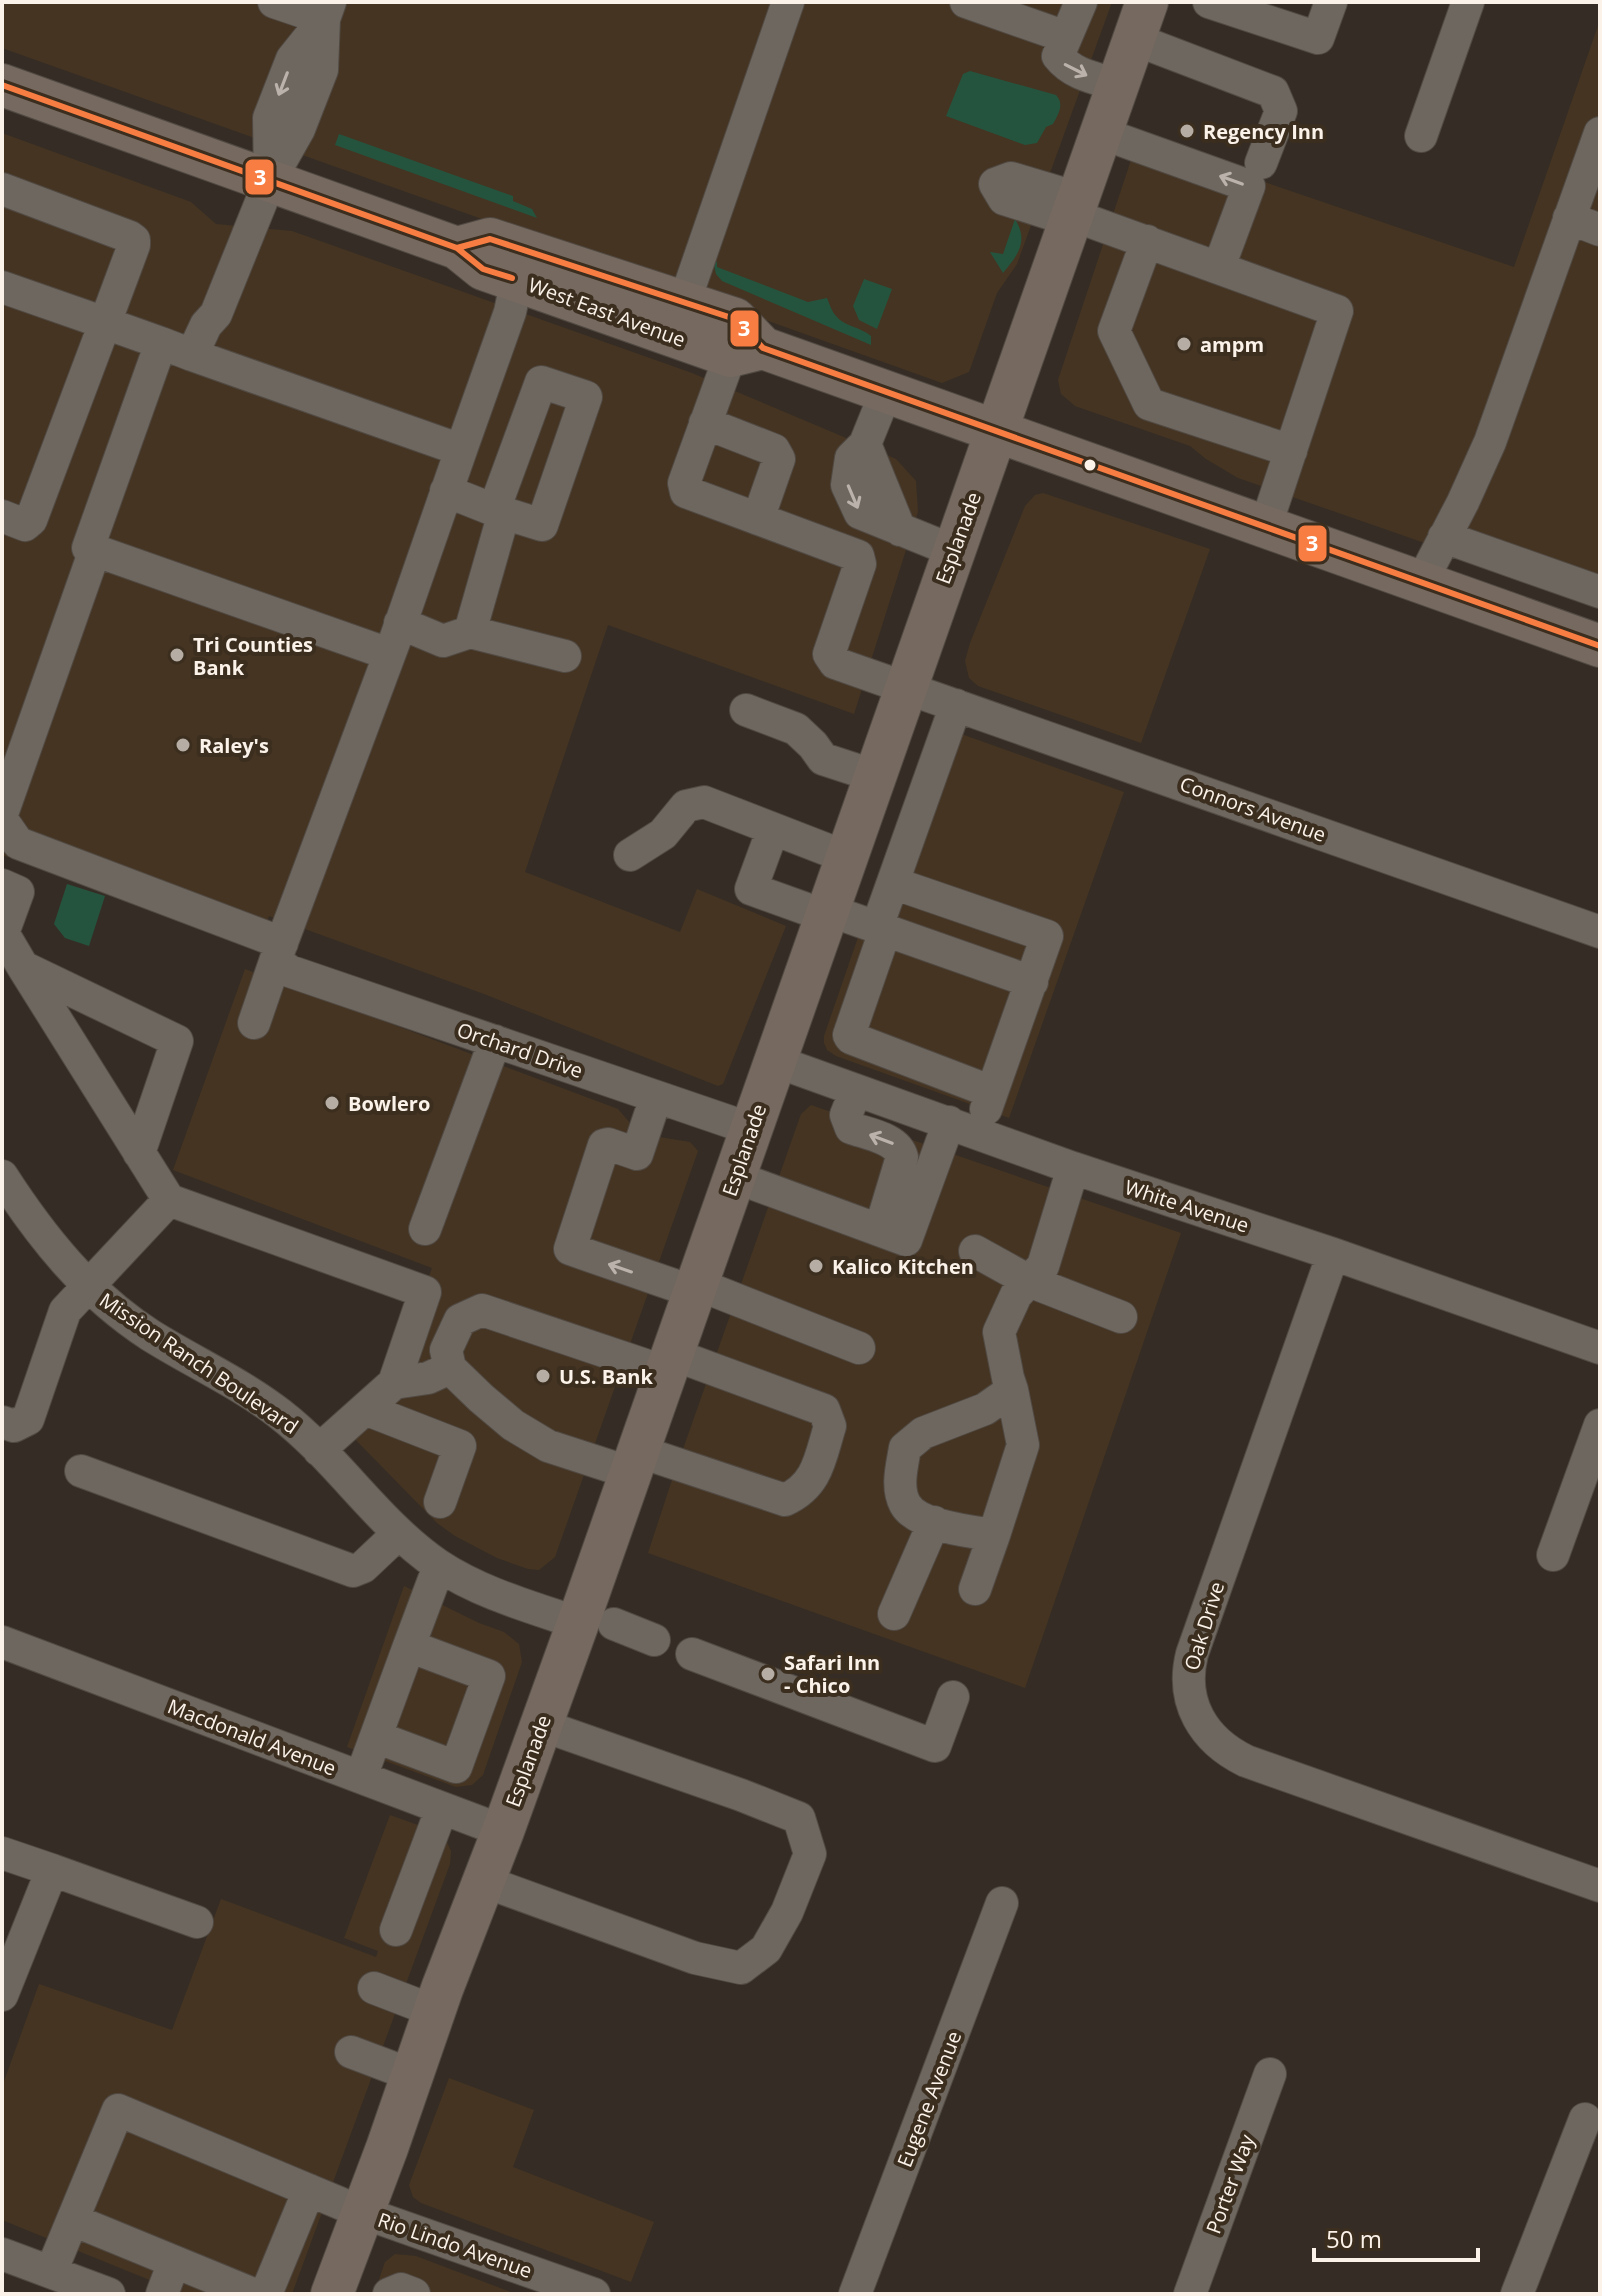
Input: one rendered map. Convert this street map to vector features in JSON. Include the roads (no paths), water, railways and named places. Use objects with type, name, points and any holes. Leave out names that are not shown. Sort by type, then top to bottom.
[{"type":"main road","name":"Esplanade","points":[[332,2294],[541,1725],[596,1624],[634,1462],[1141,20]]},
{"type":"main road","name":"West East Avenue","points":[[2,85],[457,248],[483,269],[886,392],[1600,646]]},
{"type":"main road","name":"West East Avenue","points":[[457,248],[490,239],[735,319],[747,352]]},
{"type":"street","points":[[192,355],[206,325],[216,314],[270,180],[269,118],[292,59],[327,10],[274,2]]},
{"type":"street","points":[[684,303],[788,2]]},
{"type":"street","points":[[966,2],[1066,37]]},
{"type":"street","points":[[1081,2],[1058,56],[1076,72],[1118,85]]},
{"type":"street","points":[[1219,4],[1318,38],[1331,2]]},
{"type":"street","points":[[1421,136],[1468,2]]},
{"type":"street","points":[[1141,20],[1273,92],[1281,111],[1261,163]]},
{"type":"street","points":[[1101,133],[1249,186],[1219,267]]},
{"type":"street","points":[[1421,583],[1490,442],[1600,133]]},
{"type":"street","points":[[2,189],[134,240],[31,520],[25,525],[2,516]]},
{"type":"street","points":[[1073,211],[1337,311],[1265,528]]},
{"type":"street","points":[[1569,218],[1600,230]]},
{"type":"street","points":[[1147,241],[1114,331],[1149,404],[1291,451]]},
{"type":"street","points":[[254,1023],[283,956],[510,312],[517,279]]},
{"type":"street","points":[[2,287],[461,450]]},
{"type":"street","points":[[161,343],[88,548],[389,654]]},
{"type":"street","points":[[705,423],[774,450],[779,459],[758,519],[686,492],[684,483],[705,423],[747,352]]},
{"type":"street","points":[[886,392],[865,444],[900,530],[954,551]]},
{"type":"street","points":[[446,491],[499,512],[470,632]]},
{"type":"street","name":"Connors Avenue","points":[[758,519],[858,556],[860,564],[829,654],[835,663],[1600,932]]},
{"type":"street","points":[[1444,537],[1600,592]]},
{"type":"street","points":[[2,814],[95,550]]},
{"type":"street","points":[[400,623],[443,641],[470,632],[565,656]]},
{"type":"street","points":[[956,705],[893,883],[848,1032],[851,1038],[992,1092]]},
{"type":"street","points":[[746,710],[796,729],[823,759],[875,776]]},
{"type":"street","points":[[630,855],[663,834],[686,806],[704,802],[846,857]]},
{"type":"street","name":"Orchard Drive","points":[[2,820],[18,843],[283,956],[495,1041],[751,1129]]},
{"type":"street","points":[[773,829],[751,889],[881,929],[1032,982]]},
{"type":"street","points":[[735,1177],[906,1240],[963,1128],[992,1092],[1047,936],[893,883]]},
{"type":"street","points":[[2,885],[18,892],[3,933],[169,1200],[425,1292],[394,1383],[319,1450]]},
{"type":"street","points":[[23,967],[177,1041],[139,1153]]},
{"type":"street","points":[[425,1229],[495,1041]]},
{"type":"street","name":"White Avenue","points":[[775,1061],[1073,1168],[1333,1254],[1600,1348]]},
{"type":"street","points":[[856,1090],[846,1115],[851,1128],[892,1143],[900,1149],[902,1157],[880,1230]]},
{"type":"street","points":[[656,1097],[637,1154],[604,1145],[570,1249],[696,1288],[859,1348]]},
{"type":"street","points":[[975,1589],[1023,1445],[999,1332],[1016,1295],[1043,1266],[1073,1168]]},
{"type":"street","name":"Mission Ranch Boulevard","points":[[2,1176],[42,1234],[88,1286],[149,1334],[280,1414],[399,1533],[439,1566],[487,1590],[654,1640]]},
{"type":"street","points":[[2,1422],[14,1426],[28,1419],[65,1311],[169,1200]]},
{"type":"street","points":[[975,1251],[1029,1281],[1121,1317]]},
{"type":"street","name":"Oak Drive","points":[[1333,1254],[1192,1654],[1188,1686],[1198,1717],[1218,1745],[1246,1761],[1600,1886]]},
{"type":"street","points":[[482,1310],[669,1363],[824,1410],[830,1426],[812,1481],[800,1493],[785,1500],[634,1462],[586,1458],[548,1446],[513,1425],[481,1398],[450,1368],[446,1350],[460,1320],[482,1310]]},
{"type":"street","points":[[394,1383],[428,1378],[450,1368]]},
{"type":"street","points":[[994,1535],[944,1527],[934,1522],[906,1506],[900,1482],[905,1448],[923,1433],[985,1409],[1012,1390]]},
{"type":"street","points":[[365,1409],[460,1446],[440,1502]]},
{"type":"street","points":[[1553,1555],[1600,1425]]},
{"type":"street","points":[[81,1471],[353,1571],[363,1567],[399,1533]]},
{"type":"street","points":[[894,1614],[934,1522]]},
{"type":"street","points":[[361,1777],[439,1566]]},
{"type":"street","name":"Macdonald Avenue","points":[[2,1642],[503,1831]]},
{"type":"street","points":[[376,1737],[456,1767],[489,1676],[409,1646]]},
{"type":"street","points":[[692,1654],[935,1746],[953,1697]]},
{"type":"street","points":[[483,1881],[695,1958],[741,1968],[766,1949],[787,1912],[810,1854],[799,1818],[541,1725]]},
{"type":"street","points":[[396,1930],[442,1808]]},
{"type":"street","points":[[2,1853],[197,1922]]},
{"type":"street","points":[[5,1980],[52,1870]]},
{"type":"street","name":"Eugene Avenue","points":[[855,2294],[1002,1903]]},
{"type":"street","points":[[374,1988],[434,2011]]},
{"type":"street","points":[[351,2052],[412,2075]]},
{"type":"street","name":"Porter Way","points":[[1190,2294],[1270,2074]]},
{"type":"street","name":"Rio Lindo Avenue","points":[[73,2220],[118,2110],[533,2284],[594,2294]]},
{"type":"street","points":[[1517,2294],[1585,2119]]},
{"type":"street","points":[[266,2294],[309,2190]]},
{"type":"street","points":[[51,2272],[73,2220],[253,2294]]},
{"type":"street","points":[[2,2254],[109,2294]]},
{"type":"street","points":[[162,2294],[174,2262]]},
{"type":"street","points":[[389,2294],[401,2289],[414,2294]]},
{"type":"place","name":"Regency Inn","points":[[1187,131]]},
{"type":"place","name":"ampm","points":[[1184,344]]},
{"type":"place","name":"Tri Counties Bank","points":[[177,655]]},
{"type":"place","name":"Raley's","points":[[183,745]]},
{"type":"place","name":"Bowlero","points":[[332,1103]]},
{"type":"place","name":"Kalico Kitchen","points":[[816,1266]]},
{"type":"place","name":"U.S. Bank","points":[[543,1376]]},
{"type":"place","name":"Safari Inn - Chico","points":[[768,1674]]}]
